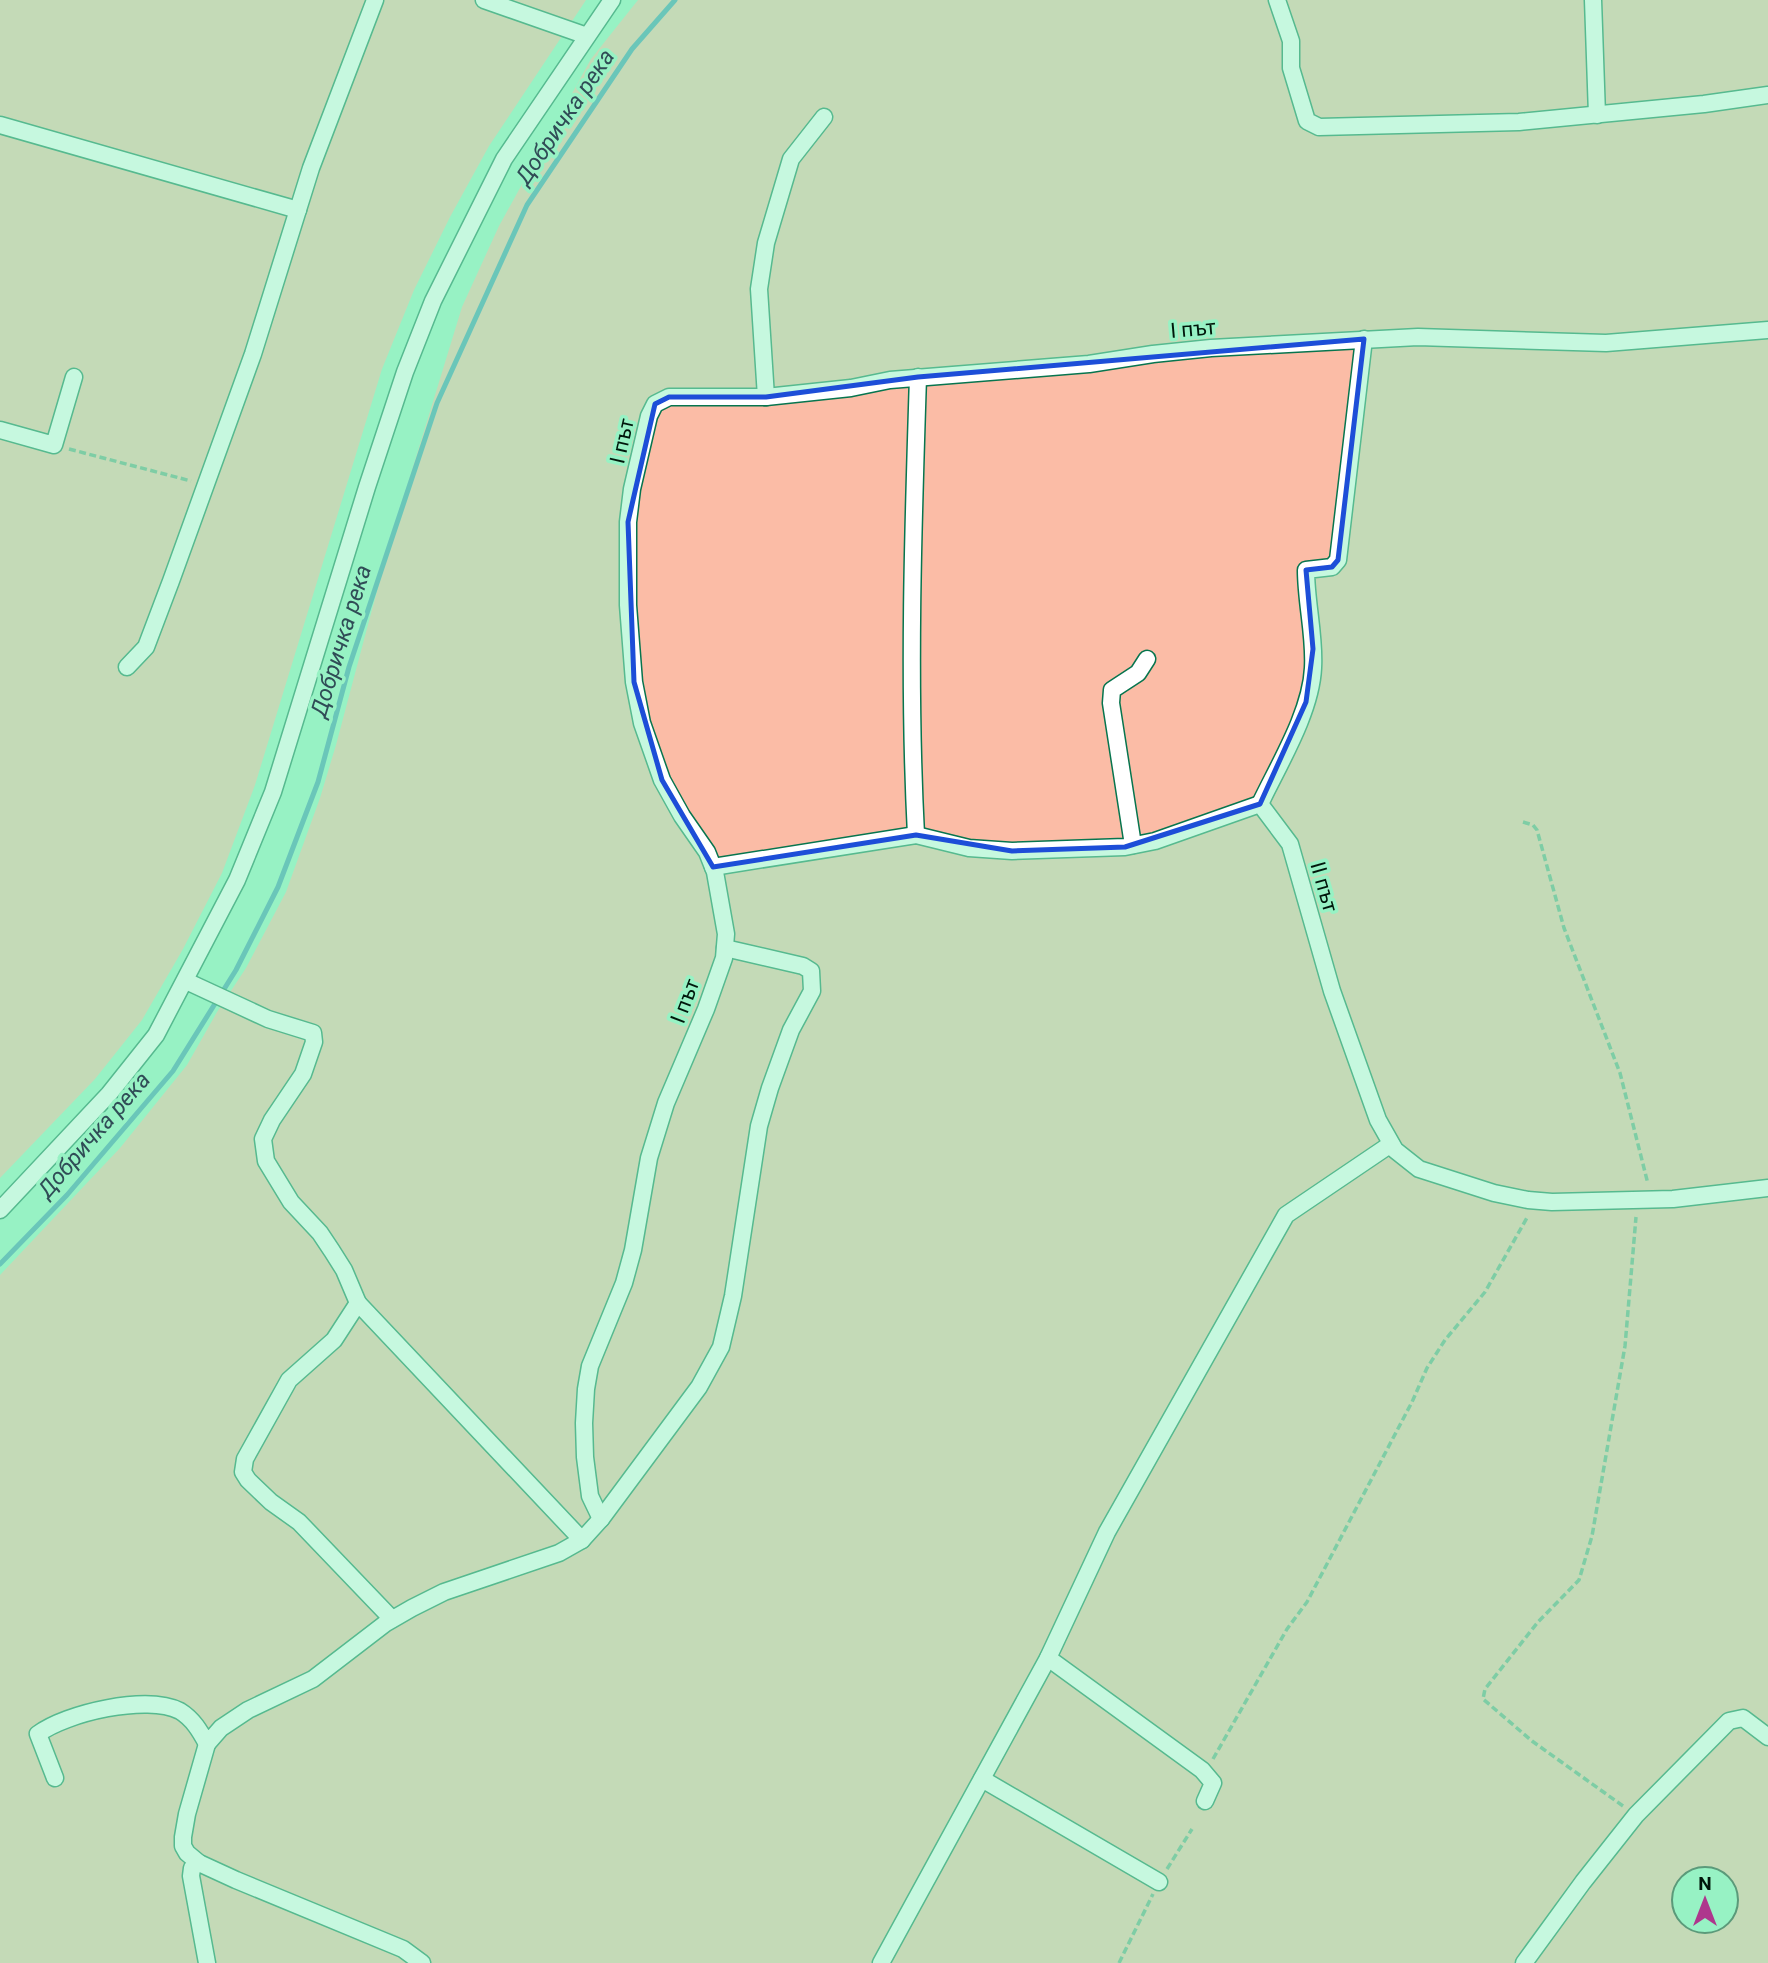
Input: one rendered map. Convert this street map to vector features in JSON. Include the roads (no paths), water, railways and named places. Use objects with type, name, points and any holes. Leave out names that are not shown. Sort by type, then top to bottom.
[{"type":"street","points":[[127,667],[146,647],[257,342],[323,135],[375,0]]},
{"type":"street","points":[[484,0],[587,36]]},
{"type":"street","points":[[0,1210],[109,1094],[156,1035],[186,981],[237,880],[273,792],[367,487],[405,372],[433,301],[504,159],[612,0]]},
{"type":"street","points":[[1277,0],[1291,41],[1291,68],[1307,121],[1319,127],[1519,122],[1768,95]]},
{"type":"street","points":[[1593,0],[1597,115]]},
{"type":"street","points":[[766,397],[759,289],[766,243],[791,159],[824,117]]},
{"type":"street","points":[[0,125],[298,210]]},
{"type":"street","name":"І път","points":[[601,1519],[590,1496],[585,1457],[584,1412],[590,1366],[624,1283],[633,1250],[649,1158],[666,1103],[706,1009],[724,958],[726,934],[723,904],[713,867],[707,852],[682,816],[662,780],[642,723],[634,682],[628,604],[628,522],[632,489],[649,416],[655,404],[669,397],[766,397],[851,388],[890,380],[1088,364],[1211,348],[1364,339],[1458,337],[1606,343],[1768,330]]},
{"type":"street","points":[[713,867],[916,835],[969,848],[1012,851],[1062,851],[1133,845],[1155,841],[1260,804],[1291,739],[1313,671],[1306,570],[1332,567],[1338,560],[1364,339]]},
{"type":"street","points":[[0,430],[54,444],[74,377]]},
{"type":"street","points":[[916,835],[911,745],[911,604],[918,377]]},
{"type":"street","points":[[1133,845],[1111,703],[1112,690],[1138,673],[1147,659]]},
{"type":"street","name":"ІІ път","points":[[1260,804],[1290,844],[1332,992],[1378,1120],[1395,1150],[1419,1169],[1494,1193],[1536,1201],[1644,1200],[1708,1196],[1768,1188]]},
{"type":"street","points":[[422,1963],[403,1949],[199,1863],[187,1853],[183,1846],[183,1837],[207,1744],[221,1728],[248,1710],[313,1679],[392,1619],[444,1592],[559,1553],[582,1540],[601,1519],[699,1387],[721,1347],[733,1296],[759,1126],[791,1030],[812,990],[811,971],[803,966],[725,948]]},
{"type":"street","points":[[186,981],[259,1015],[313,1033],[314,1042],[303,1074],[272,1120],[263,1139],[266,1161],[291,1202],[320,1233],[332,1251],[344,1270],[358,1303],[582,1540]]},
{"type":"street","points":[[881,1963],[1048,1658],[1107,1532],[1286,1215],[1391,1144]]},
{"type":"street","points":[[358,1303],[334,1340],[289,1380],[245,1459],[243,1472],[271,1502],[299,1522],[392,1619]]},
{"type":"street","points":[[1048,1658],[1202,1770],[1213,1783],[1205,1801]]},
{"type":"street","points":[[55,1778],[38,1734],[73,1718],[122,1705],[148,1704],[179,1711],[198,1726],[207,1744]]},
{"type":"street","points":[[1524,1963],[1636,1815],[1733,1719],[1738,1717],[1747,1720],[1768,1737]]},
{"type":"street","points":[[982,1779],[1159,1882]]},
{"type":"street","points":[[199,1863],[192,1868],[191,1876],[207,1963]]},
{"type":"waterway","name":"Добричка река","points":[[0,1264],[67,1195],[173,1071],[236,970],[278,887],[318,782],[349,667],[437,403],[527,205],[632,49],[675,0]]}]
